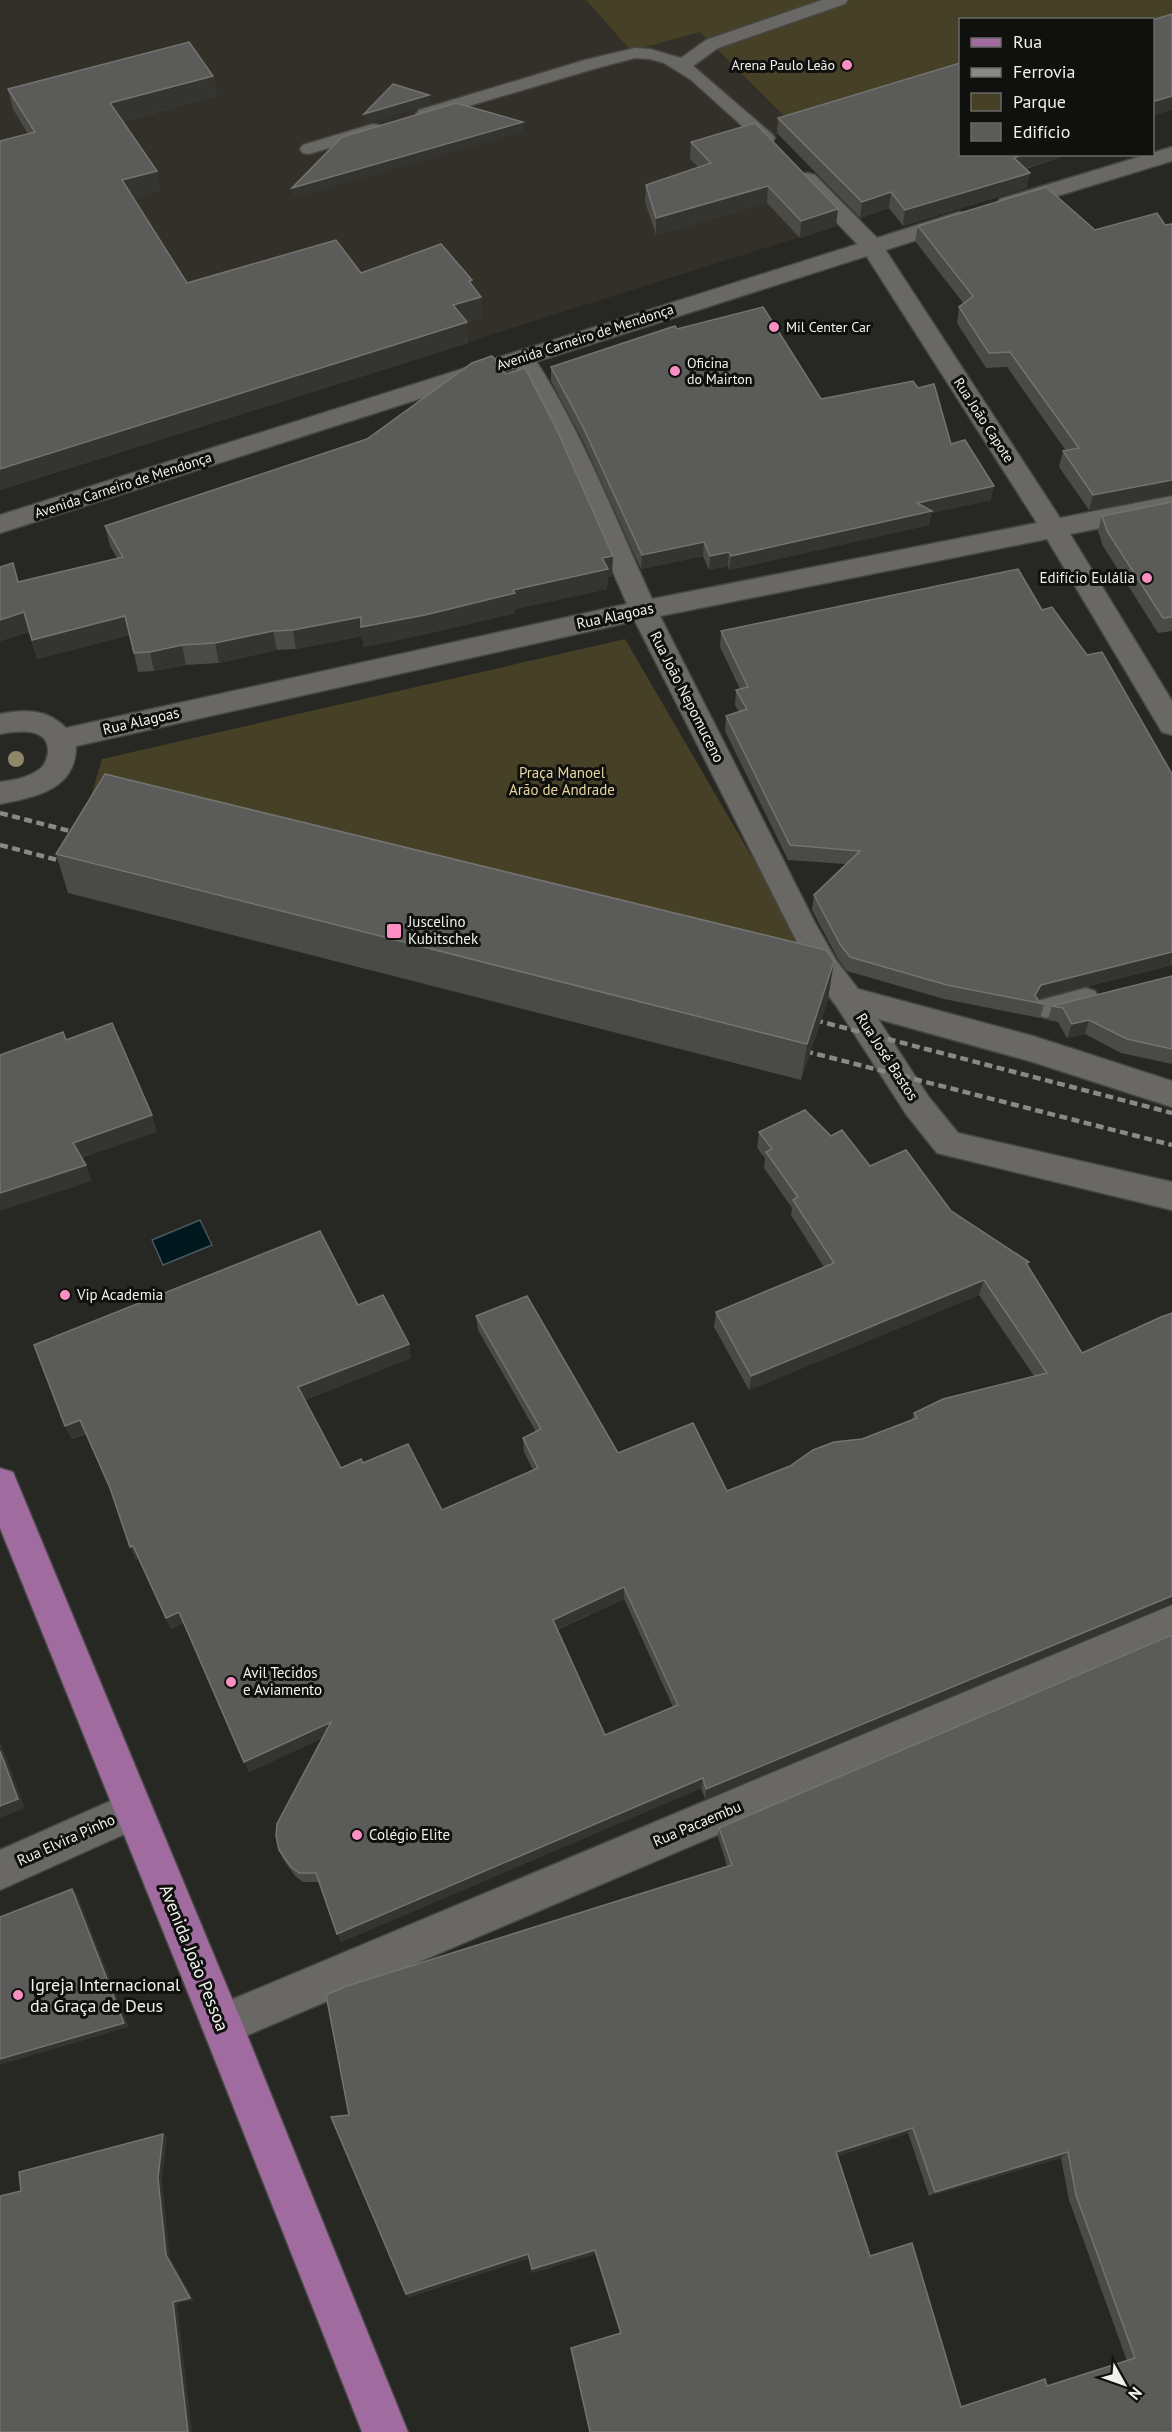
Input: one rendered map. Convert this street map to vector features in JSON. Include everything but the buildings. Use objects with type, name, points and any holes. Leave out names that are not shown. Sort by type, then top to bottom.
[{"type":"main road","name":"Avenida João Pessoa","points":[[0,1484],[222,2025],[385,2432]]},
{"type":"street","name":"Rua João Capote","points":[[780,151],[871,245],[1054,529],[1172,725]]},
{"type":"street","name":"Avenida Carneiro de Mendonça","points":[[0,524],[871,245],[1172,154]]},
{"type":"street","name":"Rua João Nepomuceno","points":[[522,358],[537,381],[584,477],[643,610],[802,926],[825,968],[848,998]]},
{"type":"street","name":"Rua Alagoas","points":[[61,739],[643,610],[1172,505]]},
{"type":"street","points":[[0,724],[30,721],[49,727],[61,739],[64,753],[58,770],[42,783],[21,791],[0,793]]},
{"type":"street","name":"Rua José Bastos","points":[[848,998],[1033,1049],[1172,1094]]},
{"type":"street","name":"Rua José Bastos","points":[[848,998],[917,1105],[948,1144],[1172,1196]]},
{"type":"street","name":"Rua Pacaembu","points":[[222,2025],[1172,1623]]},
{"type":"street","name":"Rua Elvira Pinho","points":[[0,1870],[133,1810]]},
{"type":"lane","points":[[682,66],[712,44],[839,0]]},
{"type":"lane","points":[[411,118],[635,53],[663,56],[682,66],[704,82],[780,151]]},
{"type":"lane","points":[[309,149],[388,125]]},
{"type":"lane","points":[[1046,1008],[1104,994]]},
{"type":"shaded area","points":[[0,0],[586,0],[631,51],[700,31],[797,129],[766,138],[803,236],[0,490]]},
{"type":"green space","name":"Arena Paulo Leão","points":[[586,0],[1172,0],[1172,14],[1154,20],[959,18],[959,79],[797,129],[700,32],[631,51]]},
{"type":"green space","name":"Praça Manoel Arão de Andrade","points":[[625,639],[820,974],[91,796],[102,759]]},
{"type":"water","points":[[200,1220],[212,1245],[163,1265],[152,1240]]},
{"type":"railway","points":[[0,813],[85,835]]},
{"type":"railway","points":[[0,845],[73,864]]},
{"type":"railway","points":[[803,1017],[1172,1113]]},
{"type":"railway","points":[[793,1048],[1172,1145]]},
{"type":"place","name":"Arena Paulo Leão","points":[[847,65]]},
{"type":"place","name":"Mil Center Car","points":[[774,327]]},
{"type":"place","name":"Oficina do Mairton","points":[[675,371]]},
{"type":"place","name":"Edifício Eulália","points":[[1147,578]]},
{"type":"place","name":"Juscelino Kubitschek","points":[[394,931]]},
{"type":"place","name":"Vip Academia","points":[[65,1295]]},
{"type":"place","name":"Avil Tecidos e Aviamento","points":[[231,1682]]},
{"type":"place","name":"Colégio Elite","points":[[357,1835]]},
{"type":"place","name":"Igreja Internacional da Graça de Deus","points":[[18,1995]]}]
